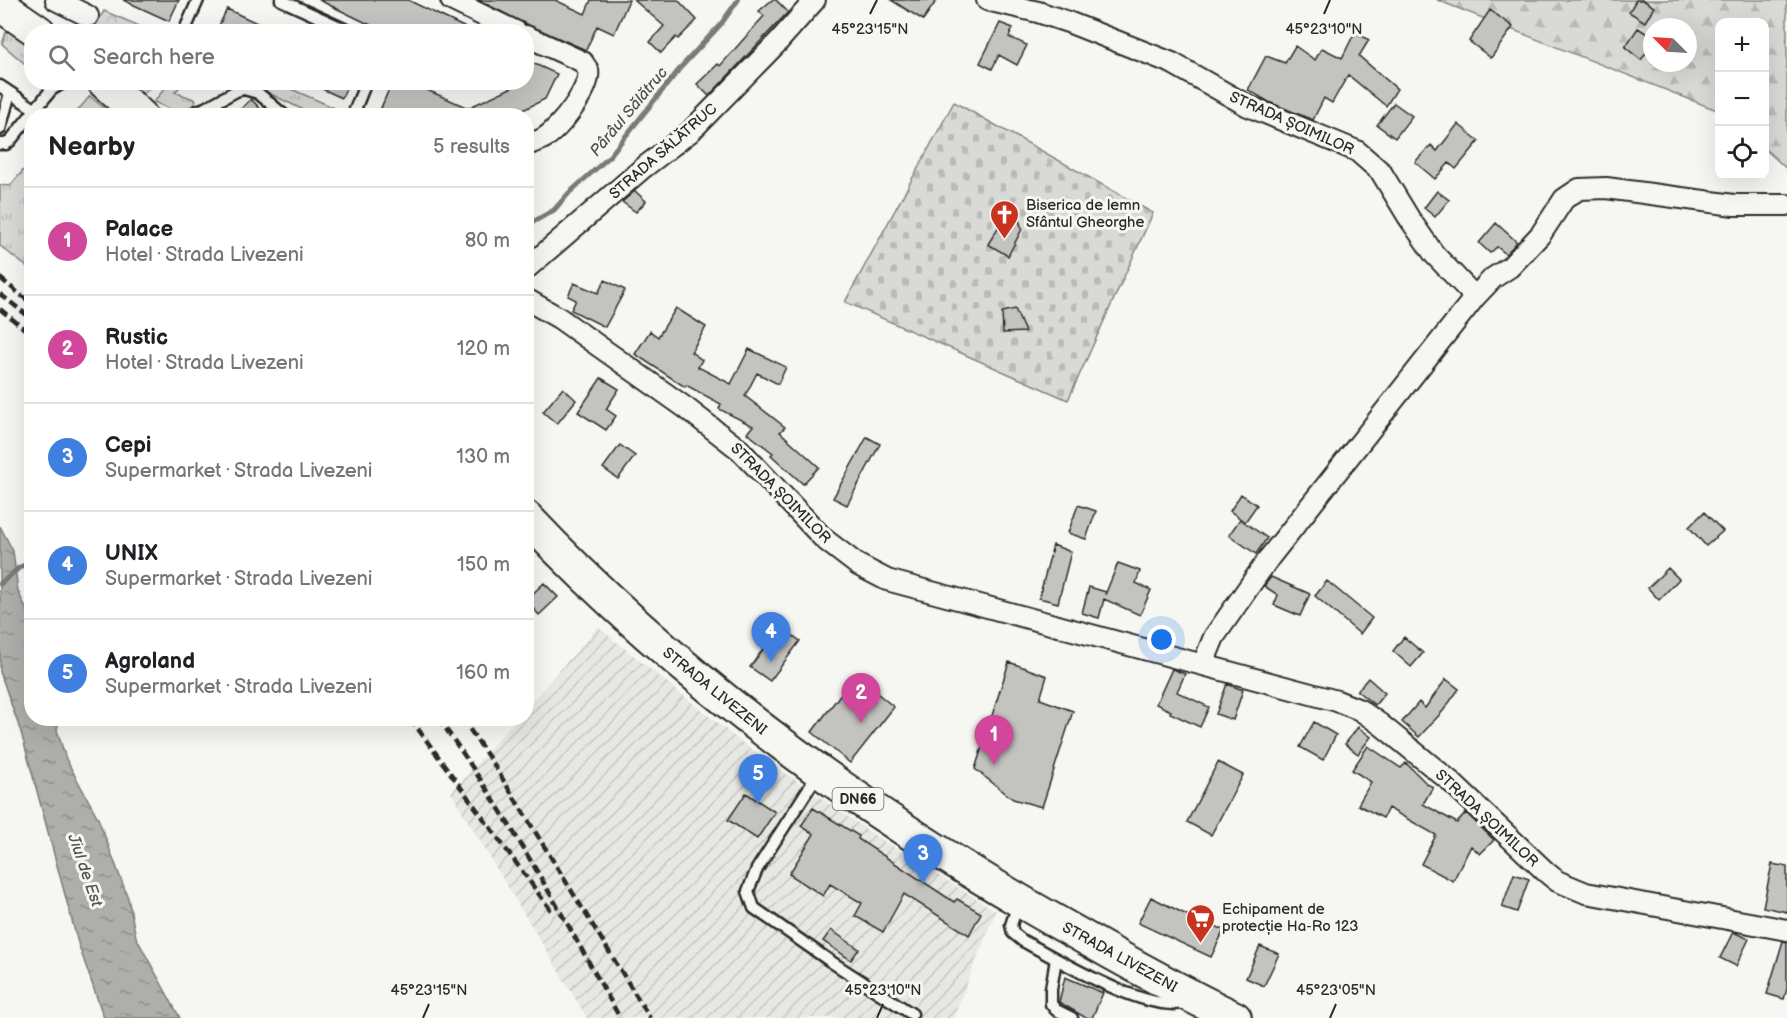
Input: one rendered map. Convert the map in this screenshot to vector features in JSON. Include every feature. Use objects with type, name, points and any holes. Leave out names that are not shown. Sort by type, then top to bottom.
[{"type":"main road","points":[[0,5],[27,24]]},
{"type":"main road","points":[[113,90],[132,108]]},
{"type":"main road","name":"STRADA LIVEZENI","points":[[534,526],[637,627],[734,708],[819,773],[970,873],[1235,1018]]},
{"type":"street","points":[[56,0],[88,16]]},
{"type":"street","points":[[451,0],[500,24]]},
{"type":"street","name":"STRADA SĂLĂTRUC","points":[[534,261],[643,168],[690,132],[777,43],[815,0]]},
{"type":"street","name":"STRADA ȘOIMILOR","points":[[987,0],[1068,22],[1172,63],[1248,106],[1357,151],[1381,172],[1434,254],[1475,297]]},
{"type":"street","points":[[534,40],[583,62],[588,69],[588,78],[569,113],[557,128],[544,138],[534,142]]},
{"type":"street","points":[[1203,664],[1214,638],[1269,558],[1475,297],[1493,278],[1510,267],[1540,234],[1564,199],[1580,189],[1606,188],[1734,205],[1787,205]]},
{"type":"street","name":"STRADA ȘOIMILOR","points":[[534,303],[560,318],[615,356],[740,450],[824,539],[858,565],[887,580],[1337,701],[1360,710],[1380,724],[1450,781],[1546,872],[1569,887],[1630,902],[1787,930]]},
{"type":"lane","points":[[188,24],[198,0]]},
{"type":"lane","points":[[281,0],[334,24]]},
{"type":"lane","points":[[0,129],[3,89],[33,108]]},
{"type":"lane","points":[[38,108],[51,90]]},
{"type":"lane","points":[[214,108],[240,90]]},
{"type":"lane","points":[[248,90],[258,93],[276,108]]},
{"type":"lane","points":[[356,108],[363,90]]},
{"type":"lane","points":[[0,144],[10,141],[24,124]]},
{"type":"lane","points":[[819,773],[757,870],[748,891],[754,908],[912,1014]]},
{"type":"lane","points":[[1019,901],[1011,925],[1013,933],[1023,941],[1103,983],[1164,1005],[1177,1005],[1197,999]]},
{"type":"lane","points":[[1056,959],[1051,1004],[1056,1010],[1072,1018]]},
{"type":"shaded area","points":[[598,627],[740,741],[874,835],[996,911],[953,1018],[587,1018],[451,793],[510,726],[534,726],[534,699]]},
{"type":"green space","points":[[1437,0],[1787,0],[1787,169],[1769,153],[1769,18],[1715,18],[1715,109]]},
{"type":"green space","points":[[104,11],[135,24],[96,24]]},
{"type":"green space","points":[[7,29],[24,41],[24,63],[2,44]]},
{"type":"green space","points":[[163,90],[177,90],[175,92],[196,100],[191,108],[167,108],[154,102]]},
{"type":"green space","points":[[262,90],[293,90],[335,108],[300,108]]},
{"type":"green space","points":[[90,96],[104,108],[80,108]]},
{"type":"green space","points":[[954,102],[1153,213],[1068,400],[845,302]]},
{"type":"green space","points":[[24,169],[24,265],[0,246],[0,185],[10,186]]},
{"type":"water","name":"Jiul de Est","points":[[0,526],[13,551],[18,591],[24,604],[24,726],[58,726],[66,759],[98,818],[128,898],[136,937],[180,1018],[104,1018],[78,943],[21,732],[0,672]]},
{"type":"building","points":[[123,0],[179,0],[169,21]]},
{"type":"building","points":[[319,0],[408,0],[458,24],[368,24]]},
{"type":"building","points":[[478,0],[555,0],[585,14],[591,0],[629,0],[614,34],[597,26],[586,50],[534,27],[534,24],[526,24]]},
{"type":"building","points":[[634,0],[678,0],[697,20],[661,53],[650,42],[664,26]]},
{"type":"building","points":[[772,0],[776,0],[788,12],[709,96],[697,84],[718,64],[720,66],[764,16],[759,11]]},
{"type":"building","points":[[891,0],[937,0],[923,20]]},
{"type":"building","points":[[1636,0],[1643,0],[1654,7],[1643,21],[1629,12]]},
{"type":"building","points":[[227,9],[259,24],[220,24]]},
{"type":"building","points":[[1490,10],[1513,27],[1491,58],[1469,41]]},
{"type":"building","points":[[1000,23],[1013,28],[1009,37],[1027,45],[1017,65],[999,55],[992,69],[980,63]]},
{"type":"building","points":[[1638,28],[1643,31],[1643,57],[1641,60],[1625,47]]},
{"type":"building","points":[[1355,32],[1369,40],[1359,56],[1397,89],[1386,106],[1348,75],[1332,103],[1324,98],[1313,120],[1269,102],[1248,90],[1266,56],[1285,63],[1295,46],[1315,60],[1322,48],[1342,58]]},
{"type":"building","points":[[534,64],[557,74],[545,99],[527,108],[468,108],[506,90],[534,90]]},
{"type":"building","points":[[324,90],[346,90],[342,98]]},
{"type":"building","points":[[389,90],[427,90],[468,108],[381,108]]},
{"type":"building","points":[[251,99],[259,108],[242,108]]},
{"type":"building","points":[[1394,103],[1412,116],[1395,138],[1377,125]]},
{"type":"building","points":[[1458,124],[1479,141],[1456,169],[1449,163],[1435,179],[1415,162],[1431,145],[1437,151]]},
{"type":"building","points":[[635,191],[646,201],[636,212],[622,202]]},
{"type":"building","points":[[1437,191],[1449,200],[1435,217],[1424,208]]},
{"type":"building","name":"Biserica de lemn Sfântul Gheorghe","points":[[1013,217],[1019,220],[1022,229],[1008,256],[988,244],[1001,223]]},
{"type":"building","points":[[1496,223],[1517,242],[1506,254],[1497,247],[1490,253],[1479,243]]},
{"type":"building","points":[[605,280],[625,290],[605,327],[571,310],[576,300],[568,296],[574,283],[598,293]]},
{"type":"building","points":[[676,308],[706,327],[691,352],[702,360],[698,367],[731,384],[749,349],[786,367],[778,384],[757,373],[745,396],[785,427],[780,432],[819,467],[803,484],[771,455],[773,453],[747,433],[753,426],[719,409],[721,404],[686,385],[685,387],[635,354],[650,331],[658,337]]},
{"type":"building","points":[[1015,309],[1025,332],[1003,333],[1002,312]]},
{"type":"building","points":[[601,378],[619,389],[606,409],[616,416],[606,430],[578,412]]},
{"type":"building","points":[[563,388],[576,400],[557,424],[543,412]]},
{"type":"building","points":[[867,437],[880,444],[847,505],[833,498]]},
{"type":"building","points":[[620,445],[635,456],[618,479],[603,468]]},
{"type":"building","points":[[1241,494],[1257,505],[1245,522],[1230,511]]},
{"type":"building","points":[[1078,505],[1096,511],[1086,539],[1068,533]]},
{"type":"building","points":[[1704,512],[1723,531],[1706,546],[1689,527]]},
{"type":"building","points":[[1240,519],[1267,538],[1256,554],[1229,535]]},
{"type":"building","points":[[1053,545],[1071,552],[1058,603],[1039,598]]},
{"type":"building","points":[[1118,563],[1140,571],[1136,583],[1151,590],[1140,615],[1104,599],[1099,618],[1082,613],[1089,587],[1106,592],[1105,595]]},
{"type":"building","points":[[1668,568],[1679,579],[1659,600],[1648,588]]},
{"type":"building","points":[[1271,577],[1310,594],[1300,616],[1274,605],[1278,595],[1264,586]]},
{"type":"building","points":[[1327,581],[1372,618],[1360,634],[1315,596]]},
{"type":"building","points":[[544,583],[558,597],[539,615],[534,609],[534,592]]},
{"type":"building","points":[[780,626],[800,641],[770,681],[750,667]]},
{"type":"building","points":[[1404,637],[1423,653],[1411,667],[1393,651]]},
{"type":"building","points":[[1009,662],[1047,676],[1040,699],[1073,711],[1042,807],[1013,799],[975,769]]},
{"type":"building","points":[[1172,669],[1185,674],[1177,692],[1209,707],[1200,727],[1156,704]]},
{"type":"building","points":[[855,675],[894,707],[850,763],[812,732]]},
{"type":"building","points":[[1368,678],[1385,693],[1375,705],[1357,691]]},
{"type":"building","points":[[1446,679],[1459,689],[1419,737],[1402,722],[1419,702],[1425,708]]},
{"type":"building","points":[[1227,684],[1243,690],[1233,720],[1216,714]]},
{"type":"building","points":[[1314,722],[1336,735],[1323,760],[1300,747]]},
{"type":"building","points":[[1358,727],[1371,737],[1358,754],[1345,744]]},
{"type":"building","points":[[1368,746],[1401,768],[1406,763],[1433,787],[1423,804],[1457,823],[1466,813],[1494,840],[1480,854],[1471,846],[1453,881],[1421,864],[1436,835],[1388,808],[1383,818],[1358,805],[1371,782],[1352,770]]},
{"type":"building","points":[[1218,762],[1243,775],[1211,835],[1187,822]]},
{"type":"building","points":[[746,793],[775,812],[757,839],[728,820]]},
{"type":"building","points":[[813,808],[859,836],[858,839],[954,902],[957,899],[981,913],[969,935],[904,894],[883,932],[855,916],[862,903],[830,884],[823,896],[789,874],[814,834],[801,826]]},
{"type":"building","points":[[1772,864],[1787,867],[1787,912],[1763,907]]},
{"type":"building","points":[[1514,874],[1529,879],[1517,912],[1502,907]]},
{"type":"building","points":[[1151,897],[1195,919],[1196,917],[1224,930],[1211,957],[1138,923]]},
{"type":"building","points":[[831,930],[859,949],[851,960],[823,941]]},
{"type":"building","points":[[1733,932],[1749,939],[1736,966],[1720,958]]},
{"type":"building","points":[[1783,941],[1787,942],[1787,989],[1784,999],[1767,994]]},
{"type":"building","points":[[1260,946],[1279,954],[1264,986],[1246,978]]},
{"type":"building","points":[[1065,977],[1103,993],[1092,1018],[1086,1018],[1059,1002]]},
{"type":"waterway","name":"Pârâul Sălătruc","points":[[534,221],[554,210],[569,193],[608,158],[682,66],[721,24],[738,0]]},
{"type":"waterway","name":"Pârâul Sălătruc","points":[[0,584],[24,565]]},
{"type":"railway","points":[[0,278],[24,298]]},
{"type":"railway","points":[[0,294],[24,313]]},
{"type":"railway","points":[[0,309],[24,328]]},
{"type":"railway","points":[[416,726],[552,912]]},
{"type":"railway","points":[[444,726],[511,828],[620,1018]]},
{"type":"railway","points":[[467,726],[494,765],[650,1018]]},
{"type":"place","name":"Biserica de lemn Sfântul Gheorghe","points":[[1005,240]]},
{"type":"place","name":"UNIX","points":[[771,662]]},
{"type":"place","name":"Rustic","points":[[861,723]]},
{"type":"place","name":"Palace","points":[[994,765]]},
{"type":"place","name":"Agroland","points":[[758,804]]},
{"type":"place","name":"Cepi","points":[[923,884]]},
{"type":"place","name":"Echipament de protecție Ha-Ro 123","points":[[1201,944]]}]
